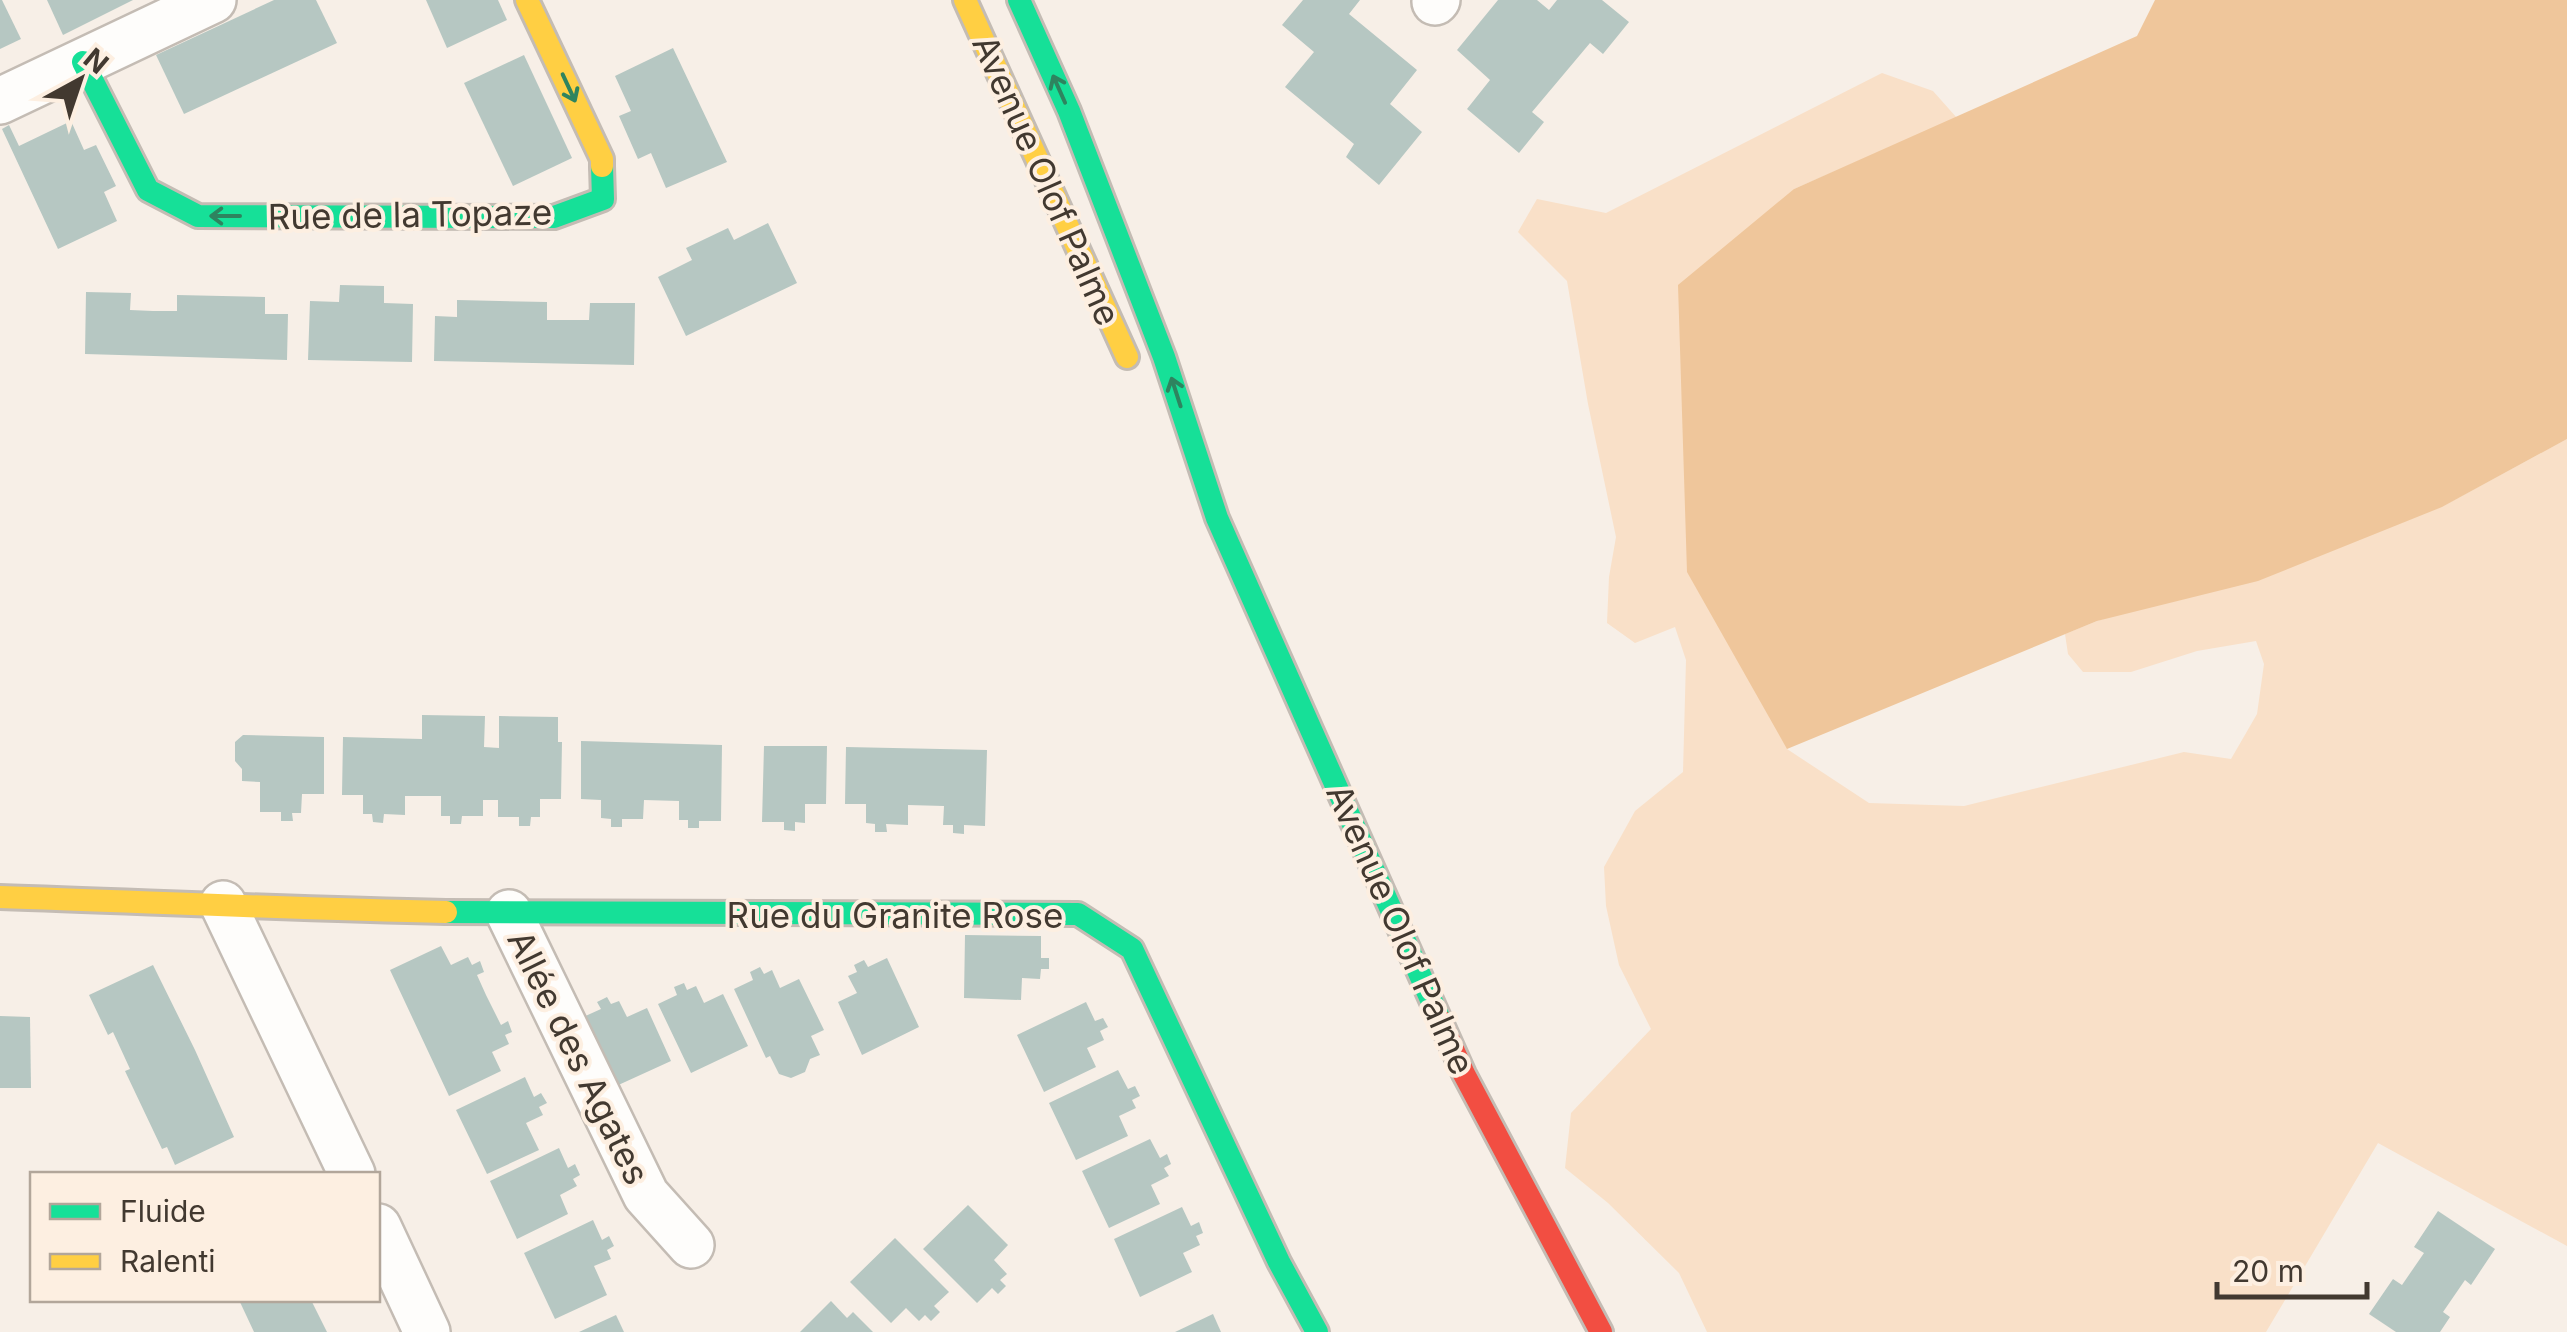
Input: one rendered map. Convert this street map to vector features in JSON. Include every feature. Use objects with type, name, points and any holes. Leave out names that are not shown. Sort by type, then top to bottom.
[{"type":"street","points":[[0,101],[213,0]]},
{"type":"street","name":"Rue de la Topaze","points":[[83,62],[148,190],[198,216],[554,217],[603,199],[602,159],[527,0]]},
{"type":"street","name":"Avenue Olof Palme","points":[[965,0],[1139,383]]},
{"type":"street","name":"Avenue Olof Palme","points":[[1019,0],[1069,111],[1164,356],[1218,518],[1464,1074],[1601,1332]]},
{"type":"street","name":"Avenue Olof Palme","points":[[1158,416],[1218,518]]},
{"type":"street","name":"Rue du Granite Rose","points":[[0,897],[509,913],[1078,914],[1132,949],[1279,1262],[1317,1332]]},
{"type":"street","points":[[223,904],[351,1172]]},
{"type":"street","name":"Allée des Agates","points":[[509,913],[646,1195],[691,1245]]},
{"type":"street","points":[[380,1231],[428,1332]]},
{"type":"shaded area","points":[[2155,0],[2567,0],[2567,439],[2442,507],[2258,581],[2097,621],[1787,749],[1687,572],[1678,285],[1794,189],[2137,36]]},
{"type":"shaded area","points":[[1882,73],[1933,91],[1957,118],[1794,189],[1787,749],[1869,803],[1964,806],[2184,752],[2231,759],[2257,714],[2264,664],[2256,641],[2197,651],[2131,672],[2083,672],[2068,654],[2065,634],[2445,505],[2567,439],[2567,1246],[2378,1143],[2266,1332],[1707,1332],[1679,1273],[1608,1203],[1565,1168],[1571,1113],[1651,1029],[1619,965],[1606,906],[1604,867],[1635,811],[1683,772],[1686,660],[1675,627],[1635,643],[1607,623],[1616,537],[1567,281],[1518,232],[1537,199],[1606,213]]},
{"type":"building","points":[[0,0],[21,39],[0,49]]},
{"type":"building","points":[[47,0],[133,0],[63,35]]},
{"type":"building","points":[[274,0],[316,0],[337,43],[184,114],[156,55]]},
{"type":"building","points":[[426,0],[498,0],[507,20],[447,48]]},
{"type":"building","points":[[1303,0],[1360,0],[1349,14],[1417,70],[1390,104],[1422,132],[1379,185],[1346,157],[1354,144],[1285,87],[1314,52],[1282,25]]},
{"type":"building","points":[[1498,0],[1537,0],[1549,10],[1557,0],[1602,0],[1629,22],[1603,54],[1590,43],[1532,112],[1544,122],[1519,153],[1467,109],[1490,80],[1457,50]]},
{"type":"building","points":[[673,48],[727,162],[666,188],[651,153],[638,159],[619,116],[631,111],[615,76]]},
{"type":"building","points":[[524,55],[572,158],[513,186],[464,83]]},
{"type":"building","points":[[71,121],[84,150],[96,145],[116,186],[104,192],[117,221],[58,249],[2,129],[9,125],[19,146]]},
{"type":"building","points":[[768,223],[797,283],[686,336],[658,277],[692,260],[686,248],[728,228],[734,240]]},
{"type":"building","points":[[340,285],[384,286],[384,303],[413,304],[412,362],[308,360],[310,301],[339,302]]},
{"type":"building","points":[[86,292],[131,293],[130,310],[153,311],[177,311],[177,295],[265,297],[265,314],[288,314],[287,360],[85,354]]},
{"type":"building","points":[[457,300],[547,302],[547,320],[589,320],[590,303],[635,303],[634,365],[434,361],[435,316],[457,317]]},
{"type":"building","points":[[422,715],[485,716],[484,747],[499,748],[499,716],[558,717],[558,742],[562,742],[561,799],[540,799],[540,817],[531,817],[530,826],[519,826],[519,817],[498,817],[498,800],[483,800],[483,816],[462,816],[461,824],[450,824],[450,816],[441,816],[441,796],[405,796],[405,815],[384,814],[383,823],[373,822],[372,814],[363,814],[363,795],[342,795],[343,737],[422,739]]},
{"type":"building","points":[[243,735],[324,737],[324,794],[302,794],[301,813],[292,813],[293,821],[281,821],[281,812],[260,812],[260,782],[242,781],[242,769],[235,761],[235,742]]},
{"type":"building","points":[[581,741],[722,745],[721,821],[699,821],[699,828],[688,828],[688,820],[679,820],[679,801],[644,800],[643,819],[622,819],[622,827],[611,827],[611,819],[601,818],[601,800],[581,799]]},
{"type":"building","points":[[764,746],[827,746],[826,804],[805,804],[805,823],[795,822],[795,831],[784,830],[784,822],[762,822]]},
{"type":"building","points":[[846,747],[987,750],[985,826],[964,825],[964,834],[953,833],[953,825],[943,825],[944,806],[908,805],[908,825],[886,824],[887,832],[875,832],[875,824],[866,823],[866,804],[845,804]]},
{"type":"building","points":[[965,935],[1041,936],[1041,958],[1049,958],[1049,969],[1041,969],[1040,979],[1022,978],[1021,1000],[964,998]]},
{"type":"building","points":[[441,946],[451,965],[468,957],[472,965],[480,961],[484,972],[477,975],[486,995],[501,1025],[508,1021],[512,1032],[505,1035],[509,1044],[492,1052],[501,1071],[449,1096],[390,970]]},
{"type":"building","points":[[887,958],[919,1027],[862,1055],[838,1002],[857,993],[848,976],[857,972],[854,965],[864,960],[868,967]]},
{"type":"building","points":[[153,965],[234,1137],[175,1165],[167,1147],[162,1149],[125,1071],[130,1069],[113,1032],[108,1035],[89,995]]},
{"type":"building","points":[[760,967],[764,974],[772,970],[780,988],[799,979],[824,1030],[811,1036],[820,1055],[810,1059],[805,1072],[791,1078],[779,1074],[770,1056],[766,1058],[734,989],[753,980],[750,972]]},
{"type":"building","points":[[684,983],[687,990],[696,986],[704,1003],[723,994],[748,1046],[691,1073],[658,1004],[677,995],[674,987]]},
{"type":"building","points":[[607,997],[611,1004],[619,1001],[627,1017],[647,1008],[671,1061],[614,1087],[581,1018],[601,1009],[597,1002]]},
{"type":"building","points":[[1086,1002],[1095,1021],[1103,1018],[1108,1027],[1100,1031],[1104,1040],[1087,1048],[1096,1067],[1044,1092],[1017,1035]]},
{"type":"building","points":[[0,1016],[30,1017],[31,1088],[0,1088]]},
{"type":"building","points":[[1118,1070],[1128,1089],[1135,1086],[1140,1096],[1132,1100],[1136,1108],[1119,1116],[1128,1136],[1076,1160],[1049,1103]]},
{"type":"building","points":[[525,1077],[534,1097],[541,1093],[547,1103],[539,1107],[543,1115],[526,1123],[539,1150],[487,1174],[456,1110]]},
{"type":"building","points":[[1150,1139],[1160,1158],[1167,1154],[1171,1164],[1164,1168],[1169,1176],[1151,1185],[1160,1204],[1109,1228],[1082,1171]]},
{"type":"building","points":[[559,1148],[568,1168],[575,1164],[580,1175],[573,1179],[577,1186],[560,1195],[568,1214],[517,1239],[490,1181]]},
{"type":"building","points":[[968,1205],[1008,1245],[994,1260],[1007,1274],[1000,1280],[1006,1286],[998,1294],[992,1288],[977,1303],[923,1249]]},
{"type":"building","points":[[1182,1207],[1191,1226],[1199,1222],[1203,1233],[1196,1236],[1200,1245],[1183,1253],[1192,1272],[1140,1297],[1114,1239]]},
{"type":"building","points":[[2438,1211],[2495,1249],[2471,1285],[2465,1280],[2443,1312],[2450,1317],[2440,1332],[2396,1332],[2369,1314],[2393,1279],[2402,1285],[2424,1253],[2414,1247]]},
{"type":"building","points":[[593,1220],[602,1240],[609,1236],[614,1246],[607,1250],[611,1259],[594,1266],[607,1295],[555,1319],[524,1253]]},
{"type":"building","points":[[895,1238],[949,1292],[934,1306],[940,1312],[931,1321],[925,1315],[919,1321],[906,1308],[891,1323],[850,1282]]},
{"type":"building","points":[[831,1301],[847,1318],[853,1312],[873,1332],[800,1332]]},
{"type":"building","points":[[240,1302],[312,1302],[327,1332],[254,1332]]},
{"type":"building","points":[[1213,1314],[1221,1332],[1175,1332]]},
{"type":"building","points":[[616,1315],[624,1332],[579,1332]]},
{"type":"traffic: fast","points":[[1019,0],[1069,111],[1164,357],[1217,518],[1440,1020]]},
{"type":"traffic: fast","points":[[83,62],[148,190],[198,216],[554,217],[603,199],[602,166]]},
{"type":"traffic: fast","points":[[446,912],[1078,914],[1132,949],[1279,1262],[1317,1332]]},
{"type":"traffic: slow","points":[[527,0],[602,166]]},
{"type":"traffic: slow","points":[[965,0],[1127,357]]},
{"type":"traffic: slow","points":[[0,897],[446,912]]},
{"type":"traffic: jam","points":[[1440,1020],[1464,1074],[1601,1332]]}]
